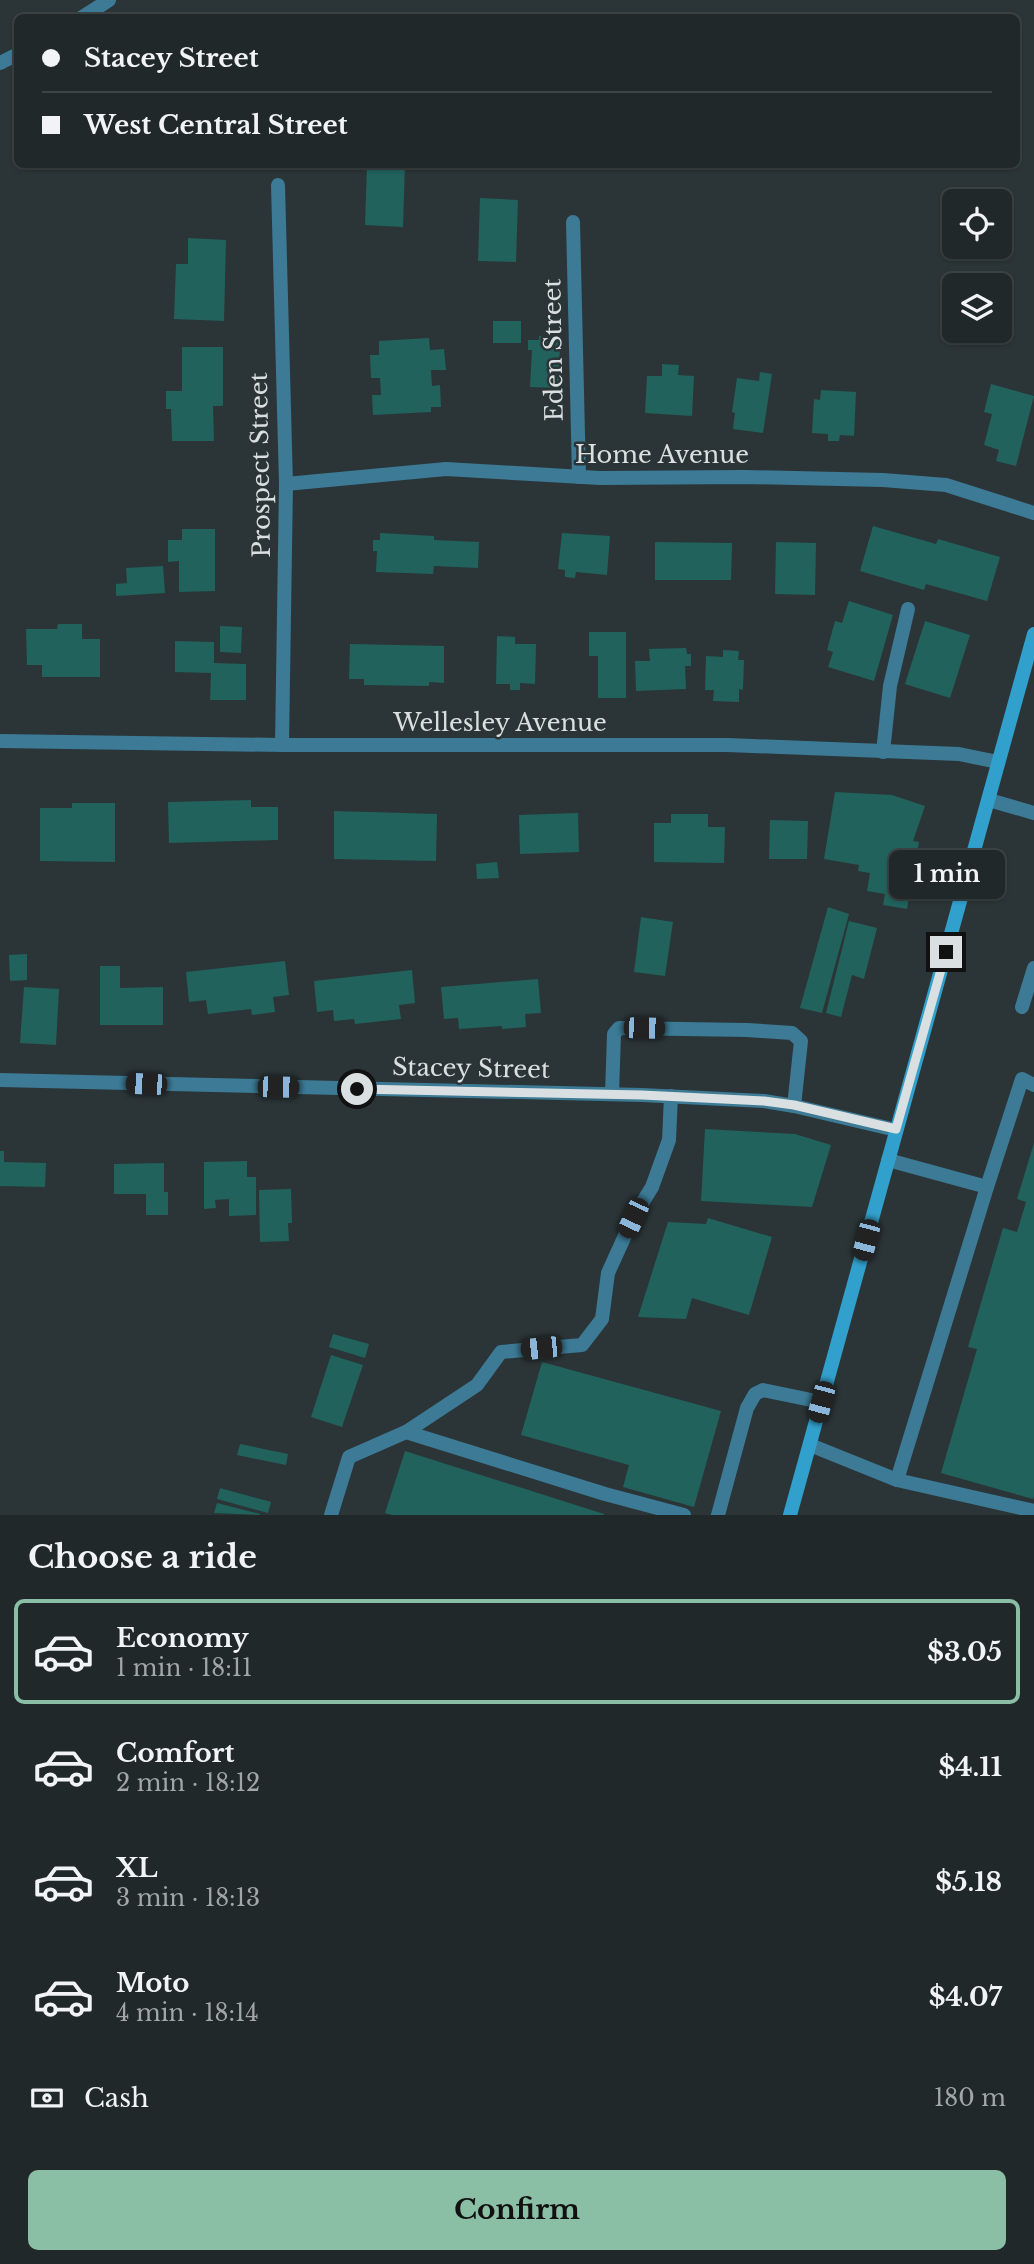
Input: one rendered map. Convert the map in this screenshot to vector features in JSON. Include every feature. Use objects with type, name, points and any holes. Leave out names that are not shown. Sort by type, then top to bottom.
[{"type":"main road","points":[[790,1515],[1034,636]]},
{"type":"street","points":[[87,14],[109,0]]},
{"type":"street","name":"Prospect Street","points":[[278,185],[286,484],[282,746]]},
{"type":"street","name":"Eden Street","points":[[573,222],[579,477]]},
{"type":"street","name":"Home Avenue","points":[[286,484],[446,469],[579,477],[883,480],[946,485],[1034,513]]},
{"type":"street","points":[[883,752],[891,685],[908,609]]},
{"type":"street","name":"Wellesley Avenue","points":[[0,741],[282,746],[728,745],[960,754],[999,762]]},
{"type":"street","points":[[989,800],[1034,813]]},
{"type":"street","points":[[1022,1007],[1034,968]]},
{"type":"street","points":[[612,1094],[614,1034],[619,1028],[792,1033],[801,1041],[794,1105]]},
{"type":"street","points":[[897,1480],[1022,1079],[1034,1085]]},
{"type":"street","name":"Stacey Street","points":[[0,1080],[612,1094],[764,1101],[794,1105],[896,1129]]},
{"type":"street","points":[[331,1515],[349,1457],[406,1432],[477,1385],[501,1352],[582,1345],[602,1319],[608,1273],[633,1218],[652,1187],[669,1140],[671,1096]]},
{"type":"street","points":[[888,1160],[988,1187]]},
{"type":"street","points":[[718,1515],[747,1408],[755,1394],[763,1390],[821,1402]]},
{"type":"street","points":[[406,1432],[605,1494],[684,1515]]},
{"type":"street","points":[[810,1445],[897,1480],[1034,1511]]},
{"type":"building","points":[[367,168],[405,168],[403,227],[365,225]]},
{"type":"building","points":[[480,198],[518,200],[516,262],[478,261]]},
{"type":"building","points":[[188,238],[226,240],[224,321],[174,319],[176,264],[188,264]]},
{"type":"building","points":[[493,321],[521,321],[521,343],[493,343]]},
{"type":"building","points":[[539,336],[560,337],[559,388],[530,387],[532,350],[528,350],[528,340],[539,340]]},
{"type":"building","points":[[429,338],[430,350],[444,349],[446,370],[431,370],[432,386],[440,385],[441,407],[431,407],[431,412],[373,415],[372,395],[381,395],[380,378],[371,378],[370,355],[379,355],[379,341]]},
{"type":"building","points":[[182,347],[223,347],[223,406],[213,406],[214,441],[172,441],[171,409],[166,409],[166,391],[182,391]]},
{"type":"building","points":[[662,364],[679,365],[678,375],[694,376],[692,416],[645,413],[647,376],[662,376]]},
{"type":"building","points":[[760,372],[772,374],[763,433],[733,429],[735,413],[732,412],[737,378],[759,381]]},
{"type":"building","points":[[991,384],[1034,396],[1016,466],[996,461],[999,450],[984,445],[992,414],[984,412]]},
{"type":"building","points":[[821,390],[856,392],[854,436],[840,435],[839,441],[828,441],[828,434],[812,433],[814,399],[820,400]]},
{"type":"building","points":[[873,526],[936,544],[938,539],[1000,557],[987,601],[926,584],[924,590],[860,571]]},
{"type":"building","points":[[182,529],[215,529],[215,591],[179,592],[179,561],[168,562],[168,540],[182,540]]},
{"type":"building","points":[[380,533],[479,542],[478,568],[434,566],[433,574],[376,572],[377,551],[373,551],[373,540],[380,540]]},
{"type":"building","points":[[562,533],[610,536],[607,575],[576,572],[575,578],[565,577],[565,570],[558,569]]},
{"type":"building","points":[[655,542],[732,543],[731,580],[655,580]]},
{"type":"building","points":[[776,542],[816,543],[815,595],[775,594]]},
{"type":"building","points":[[163,566],[165,593],[116,596],[116,584],[127,583],[126,568]]},
{"type":"building","points":[[849,601],[893,615],[874,681],[828,667],[833,652],[827,650],[835,621],[842,623]]},
{"type":"building","points":[[925,621],[970,635],[950,698],[905,684]]},
{"type":"building","points":[[58,624],[82,624],[82,639],[100,639],[100,677],[42,677],[42,665],[27,665],[26,629],[57,629]]},
{"type":"building","points":[[220,626],[242,627],[241,653],[220,652]]},
{"type":"building","points":[[589,632],[626,632],[626,698],[598,698],[598,656],[589,656]]},
{"type":"building","points":[[497,636],[515,637],[515,644],[536,644],[535,684],[520,683],[520,690],[510,690],[510,684],[496,684]]},
{"type":"building","points":[[175,641],[214,642],[214,663],[246,664],[246,700],[210,700],[211,673],[175,672]]},
{"type":"building","points":[[350,644],[444,646],[444,683],[429,682],[429,686],[364,685],[364,679],[349,679]]},
{"type":"building","points":[[686,648],[687,654],[691,654],[691,666],[685,666],[686,689],[636,691],[635,661],[650,661],[649,649]]},
{"type":"building","points":[[723,650],[739,651],[738,660],[744,660],[743,690],[739,689],[739,702],[713,701],[714,690],[705,690],[706,656],[723,657]]},
{"type":"building","points":[[835,792],[892,795],[925,806],[913,841],[919,842],[907,909],[883,905],[885,894],[867,891],[870,873],[858,871],[859,865],[824,859]]},
{"type":"building","points":[[251,800],[251,807],[278,807],[278,840],[169,843],[168,802]]},
{"type":"building","points":[[72,803],[115,803],[115,862],[40,861],[40,808],[72,808]]},
{"type":"building","points":[[334,811],[437,814],[436,861],[334,859]]},
{"type":"building","points":[[578,813],[579,852],[520,854],[519,815]]},
{"type":"building","points":[[671,814],[708,814],[708,827],[725,827],[724,863],[654,862],[654,823],[671,823]]},
{"type":"building","points":[[770,820],[808,821],[807,859],[769,859]]},
{"type":"building","points":[[497,862],[499,878],[477,879],[476,864]]},
{"type":"building","points":[[828,907],[849,914],[822,1013],[800,1008]]},
{"type":"building","points":[[641,917],[673,922],[665,976],[634,972]]},
{"type":"building","points":[[849,921],[877,928],[864,979],[852,975],[841,1017],[826,1013]]},
{"type":"building","points":[[27,954],[27,980],[10,981],[9,955]]},
{"type":"building","points":[[285,961],[289,995],[273,997],[275,1012],[252,1015],[251,1009],[208,1014],[206,1000],[189,1002],[186,972]]},
{"type":"building","points":[[100,966],[120,966],[120,988],[163,987],[163,1025],[100,1025]]},
{"type":"building","points":[[412,970],[415,1003],[399,1005],[401,1019],[355,1024],[354,1019],[334,1021],[333,1010],[317,1012],[314,981]]},
{"type":"building","points":[[538,979],[541,1013],[525,1014],[526,1027],[459,1029],[458,1018],[444,1019],[441,987]]},
{"type":"building","points":[[24,987],[59,989],[56,1045],[20,1043]]},
{"type":"building","points":[[705,1129],[795,1134],[831,1145],[812,1207],[701,1201]]},
{"type":"building","points":[[1034,1143],[1033,1499],[941,1473],[977,1349],[968,1347],[1003,1228],[1017,1232],[1026,1202],[1017,1199]]},
{"type":"building","points":[[0,1151],[4,1151],[4,1162],[46,1163],[45,1187],[0,1186]]},
{"type":"building","points":[[247,1161],[247,1177],[256,1177],[256,1215],[229,1216],[229,1199],[215,1200],[216,1208],[204,1209],[204,1162]]},
{"type":"building","points":[[164,1163],[164,1192],[168,1192],[168,1215],[146,1215],[146,1194],[114,1194],[114,1164]]},
{"type":"building","points":[[291,1189],[292,1223],[288,1223],[289,1241],[260,1242],[259,1190]]},
{"type":"building","points":[[708,1218],[772,1237],[749,1315],[692,1298],[686,1319],[638,1317],[668,1222],[706,1224]]},
{"type":"building","points":[[333,1334],[369,1344],[365,1358],[329,1347]]},
{"type":"building","points":[[331,1355],[363,1365],[342,1427],[311,1417]]},
{"type":"building","points":[[542,1362],[721,1411],[694,1507],[623,1487],[629,1465],[521,1435]]},
{"type":"building","points":[[240,1444],[288,1454],[286,1465],[237,1455]]},
{"type":"building","points":[[405,1451],[604,1514],[604,1515],[385,1513]]},
{"type":"building","points":[[220,1488],[271,1502],[268,1513],[217,1499]]},
{"type":"building","points":[[217,1503],[260,1514],[260,1515],[214,1513]]},
{"type":"route","points":[[357,1089],[642,1095],[764,1101],[794,1105],[896,1129],[946,952]]}]
